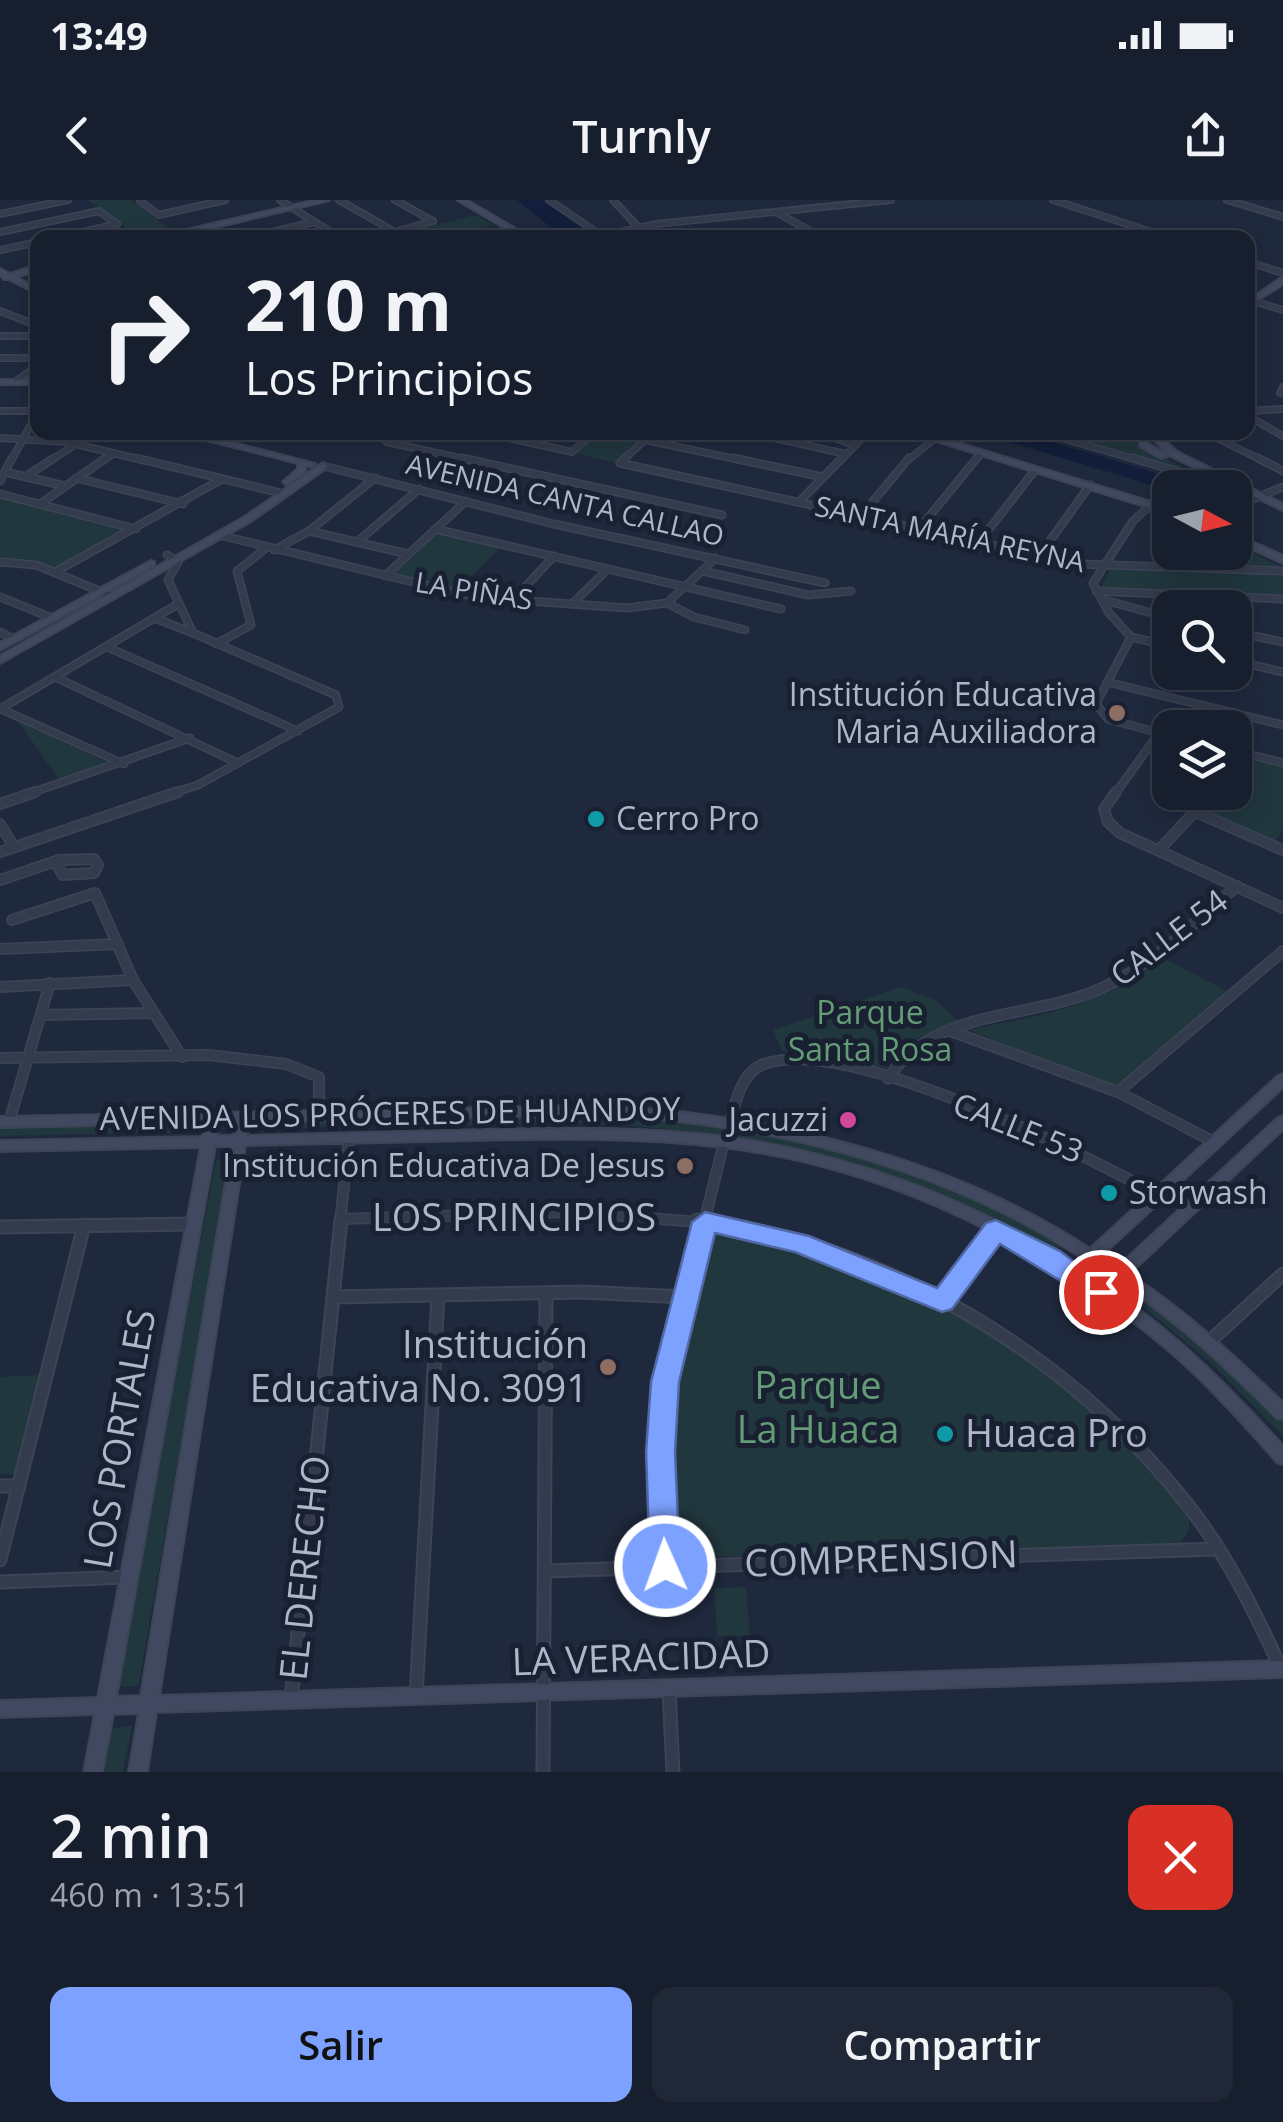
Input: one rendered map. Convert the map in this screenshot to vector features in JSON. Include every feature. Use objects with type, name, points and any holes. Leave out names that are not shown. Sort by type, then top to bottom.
[{"type":"main road","points":[[177,230],[310,200]]},
{"type":"main road","points":[[190,230],[286,204],[326,200]]},
{"type":"main road","points":[[452,200],[512,230]]},
{"type":"main road","points":[[461,200],[507,230]]},
{"type":"main road","points":[[2,274],[30,267]]},
{"type":"main road","points":[[2,274],[30,288]]},
{"type":"main road","points":[[1255,300],[1283,282]]},
{"type":"main road","points":[[0,382],[30,382]]},
{"type":"main road","name":"AVENIDA CANTA CALLAO","points":[[211,440],[323,466]]},
{"type":"main road","points":[[933,440],[1152,504]]},
{"type":"main road","points":[[950,440],[1152,502]]},
{"type":"main road","points":[[1144,440],[1142,444],[1148,448],[1193,470]]},
{"type":"main road","points":[[1157,440],[1174,454],[1283,510]]},
{"type":"main road","points":[[0,646],[145,577],[171,557],[220,535],[280,492],[302,470],[302,462]]},
{"type":"main road","points":[[0,660],[323,466]]},
{"type":"main road","points":[[1252,496],[1257,498]]},
{"type":"main road","points":[[1252,549],[1283,566]]},
{"type":"main road","points":[[1073,1273],[1283,1078]]},
{"type":"main road","name":"AVENIDA LOS PRÓCERES DE HUANDOY","points":[[5,1122],[638,1112],[784,1130],[938,1176],[1000,1203],[1093,1255],[1210,1341],[1283,1413]]},
{"type":"main road","points":[[551,1134],[552,1113]]},
{"type":"main road","name":"LOS PORTALES","points":[[138,1772],[243,1118]]},
{"type":"main road","name":"LOS PORTALES","points":[[93,1772],[213,1119]]},
{"type":"main road","points":[[1101,1292],[1283,1121]]},
{"type":"main road","name":"AVENIDA LOS PRÓCERES DE HUANDOY","points":[[0,1146],[551,1134],[724,1142],[864,1174],[996,1230],[1073,1273],[1156,1332],[1283,1457]]},
{"type":"main road","name":"LA VERACIDAD","points":[[0,1709],[1282,1668]]},
{"type":"street","points":[[0,214],[68,200]]},
{"type":"street","points":[[144,201],[159,215],[225,200]]},
{"type":"street","points":[[340,200],[392,230]]},
{"type":"street","points":[[396,200],[433,222],[403,230]]},
{"type":"street","points":[[549,200],[594,230]]},
{"type":"street","points":[[613,200],[642,230]]},
{"type":"street","points":[[630,230],[890,200]]},
{"type":"street","points":[[1053,200],[1145,230]]},
{"type":"street","points":[[1226,200],[1283,217]]},
{"type":"street","points":[[286,204],[326,230]]},
{"type":"street","points":[[0,232],[99,211],[117,224],[91,230]]},
{"type":"street","points":[[776,212],[809,230]]},
{"type":"street","points":[[280,230],[314,222]]},
{"type":"street","points":[[0,250],[30,244]]},
{"type":"street","points":[[1255,264],[1283,273]]},
{"type":"street","points":[[1255,304],[1283,310]]},
{"type":"street","points":[[0,311],[30,323]]},
{"type":"street","points":[[0,336],[30,336]]},
{"type":"street","points":[[0,358],[30,361]]},
{"type":"street","points":[[15,382],[30,369]]},
{"type":"street","points":[[1255,412],[1281,408]]},
{"type":"street","points":[[0,411],[30,412]]},
{"type":"street","points":[[1255,418],[1283,436]]},
{"type":"street","points":[[0,481],[30,425]]},
{"type":"street","points":[[0,438],[30,439]]},
{"type":"street","points":[[40,440],[76,444],[280,492]]},
{"type":"street","name":"AVENIDA CANTA CALLAO","points":[[395,440],[406,446],[722,515]]},
{"type":"street","points":[[517,440],[572,452],[585,440]]},
{"type":"street","points":[[620,464],[645,440],[823,477]]},
{"type":"street","points":[[782,440],[846,454]]},
{"type":"street","points":[[840,440],[854,445]]},
{"type":"street","points":[[799,502],[859,440]]},
{"type":"street","points":[[861,516],[914,452],[933,440]]},
{"type":"street","points":[[1068,440],[1170,470]]},
{"type":"street","points":[[1221,440],[1283,471]]},
{"type":"street","points":[[25,477],[76,444]]},
{"type":"street","points":[[40,504],[114,453]]},
{"type":"street","points":[[920,529],[980,455]]},
{"type":"street","name":"SANTA MARÍA REYNA","points":[[620,464],[1039,556],[1105,566],[1152,567]]},
{"type":"street","name":"AVENIDA CANTA CALLAO","points":[[323,466],[824,583]]},
{"type":"street","points":[[978,542],[1035,470]]},
{"type":"street","points":[[4,472],[64,486]]},
{"type":"street","points":[[76,478],[183,504]]},
{"type":"street","points":[[216,644],[251,625],[237,570],[309,531],[375,478]]},
{"type":"street","points":[[55,572],[222,479]]},
{"type":"street","points":[[1039,556],[1090,486]]},
{"type":"street","points":[[1257,498],[1283,487]]},
{"type":"street","points":[[357,542],[419,490]]},
{"type":"street","points":[[0,494],[136,528]]},
{"type":"street","points":[[384,576],[466,501]]},
{"type":"street","points":[[1152,504],[1132,520],[1093,584],[1095,592],[1131,637],[1152,642]]},
{"type":"street","points":[[435,529],[781,609]]},
{"type":"street","points":[[309,531],[408,554]]},
{"type":"street","name":"LA PIÑAS","points":[[220,535],[384,576],[512,601],[627,608],[667,603]]},
{"type":"street","points":[[512,601],[554,556]]},
{"type":"street","points":[[168,580],[177,568],[171,557]]},
{"type":"street","points":[[716,558],[667,603],[694,617],[744,630]]},
{"type":"street","points":[[0,562],[36,565],[107,594]]},
{"type":"street","name":"SANTA MARÍA REYNA","points":[[1252,567],[1283,566]]},
{"type":"street","points":[[572,604],[608,568]]},
{"type":"street","points":[[704,571],[808,595],[851,592]]},
{"type":"street","points":[[145,577],[168,580]]},
{"type":"street","points":[[168,580],[178,604],[192,621],[194,633]]},
{"type":"street","points":[[1095,592],[1283,599]]},
{"type":"street","points":[[0,597],[52,618]]},
{"type":"street","points":[[1104,600],[1152,613]]},
{"type":"street","points":[[0,709],[178,604]]},
{"type":"street","points":[[0,852],[178,794],[336,710],[339,698],[157,619]]},
{"type":"street","points":[[0,632],[14,638]]},
{"type":"street","points":[[1252,636],[1283,642]]},
{"type":"street","points":[[1131,637],[1098,696],[1101,712],[1108,719],[1152,731]]},
{"type":"street","points":[[107,647],[298,731]]},
{"type":"street","points":[[1252,665],[1283,672]]},
{"type":"street","points":[[55,677],[238,763]]},
{"type":"street","points":[[1108,682],[1283,725]]},
{"type":"street","points":[[0,709],[124,764]]},
{"type":"street","points":[[0,804],[190,738]]},
{"type":"street","points":[[1152,743],[1104,809],[1108,822],[1120,834],[1283,908]]},
{"type":"street","points":[[1252,756],[1283,762]]},
{"type":"street","points":[[1159,850],[1200,810]]},
{"type":"street","points":[[1198,813],[1279,849],[1283,837]]},
{"type":"street","points":[[0,824],[14,847]]},
{"type":"street","points":[[0,880],[56,862]]},
{"type":"street","name":"CALLE 54","points":[[888,1079],[908,1049],[951,1031],[1101,989],[1237,886]]},
{"type":"street","points":[[12,920],[96,893],[133,980],[182,1057]]},
{"type":"street","points":[[1,951],[118,944]]},
{"type":"street","points":[[1118,1092],[1283,951]]},
{"type":"street","points":[[0,986],[133,980]]},
{"type":"street","points":[[5,1122],[50,983]]},
{"type":"street","points":[[41,1015],[153,1013]]},
{"type":"street","points":[[951,1031],[1118,1092],[1214,1142]]},
{"type":"street","points":[[0,1058],[246,1058],[299,1066],[320,1078],[318,1117]]},
{"type":"street","name":"CALLE 53","points":[[731,1121],[744,1078],[766,1063],[790,1060],[888,1079],[1052,1139],[1158,1195]]},
{"type":"street","name":"EL DERECHO","points":[[291,1700],[350,1138]]},
{"type":"street","points":[[665,1566],[661,1412],[684,1297],[724,1142]]},
{"type":"street","name":"LOS PRINCIPIOS","points":[[341,1219],[555,1212],[705,1222],[800,1243],[942,1301],[1036,1358],[1100,1411],[1166,1478],[1250,1602],[1282,1668]]},
{"type":"street","points":[[0,1227],[193,1224]]},
{"type":"street","points":[[0,1560],[84,1226]]},
{"type":"street","points":[[942,1301],[996,1230]]},
{"type":"street","points":[[1210,1341],[1282,1277]]},
{"type":"street","points":[[333,1298],[546,1293],[684,1297]]},
{"type":"street","points":[[543,1772],[546,1293]]},
{"type":"street","points":[[416,1697],[438,1296]]},
{"type":"street","points":[[0,1486],[19,1486]]},
{"type":"street","name":"COMPRENSION","points":[[546,1571],[1217,1549]]},
{"type":"street","points":[[0,1582],[128,1578]]},
{"type":"street","points":[[669,1690],[673,1772]]},
{"type":"green space","points":[[88,200],[131,200],[172,230],[129,230]]},
{"type":"green space","points":[[476,215],[493,225],[471,230],[415,230]]},
{"type":"green space","points":[[590,440],[641,440],[616,463],[575,453]]},
{"type":"green space","points":[[1080,440],[1139,440],[1137,444],[1188,470]]},
{"type":"green space","points":[[0,496],[131,529],[55,569],[0,560]]},
{"type":"green space","points":[[437,532],[501,547],[456,591],[389,575]]},
{"type":"green space","points":[[1252,552],[1283,568],[1252,569]]},
{"type":"green space","points":[[1110,568],[1283,573],[1283,597],[1252,596],[1252,590],[1100,590]]},
{"type":"green space","points":[[18,721],[113,765],[60,781]]},
{"type":"green space","points":[[1252,758],[1283,765],[1283,830],[1274,843],[1202,812],[1252,810]]},
{"type":"green space","points":[[1163,958],[1229,992],[1117,1088],[969,1030],[1095,998],[1118,988]]},
{"type":"green space","name":"Parque Santa Rosa","points":[[901,987],[934,999],[959,1022],[910,1041],[886,1068],[782,1051],[773,1030]]},
{"type":"green space","points":[[561,1114],[713,1125],[810,1142],[955,1188],[1064,1242],[1057,1250],[937,1194],[816,1155],[692,1132],[560,1123]]},
{"type":"green space","points":[[542,1115],[539,1124],[258,1128],[264,1121]]},
{"type":"green space","points":[[188,1124],[186,1132],[0,1136],[0,1127]]},
{"type":"green space","points":[[230,1157],[140,1678],[138,1686],[117,1686],[216,1160]]},
{"type":"green space","name":"Parque La Huaca","points":[[720,1227],[812,1251],[859,1268],[904,1286],[991,1332],[1069,1389],[1143,1462],[1186,1508],[1189,1524],[1184,1537],[1176,1546],[674,1558],[667,1424],[681,1341],[712,1229]]},
{"type":"green space","points":[[1139,1289],[1283,1417],[1283,1436],[1212,1364],[1130,1296]]},
{"type":"green space","points":[[40,1375],[15,1474],[0,1474],[0,1377]]},
{"type":"green space","points":[[746,1587],[750,1636],[717,1636],[714,1588]]},
{"type":"green space","points":[[132,1726],[123,1772],[102,1772],[111,1728]]},
{"type":"water","points":[[517,200],[544,200],[585,230],[554,230]]},
{"type":"water","points":[[1003,440],[1045,440],[1152,472],[1152,486]]},
{"type":"place","name":"Institución Educativa Maria Auxiliadora","points":[[1117,713]]},
{"type":"place","name":"Cerro Pro","points":[[596,819]]},
{"type":"place","name":"Jacuzzi","points":[[848,1120]]},
{"type":"place","name":"Institución Educativa De Jesus","points":[[685,1166]]},
{"type":"place","name":"Storwash","points":[[1109,1193]]},
{"type":"place","name":"Institución Educativa No. 3091","points":[[608,1367]]},
{"type":"place","name":"Huaca Pro","points":[[945,1434]]},
{"type":"route","points":[[665,1566],[661,1412],[674,1338],[705,1222],[800,1243],[942,1301],[996,1230],[1051,1258],[1101,1292]]}]
